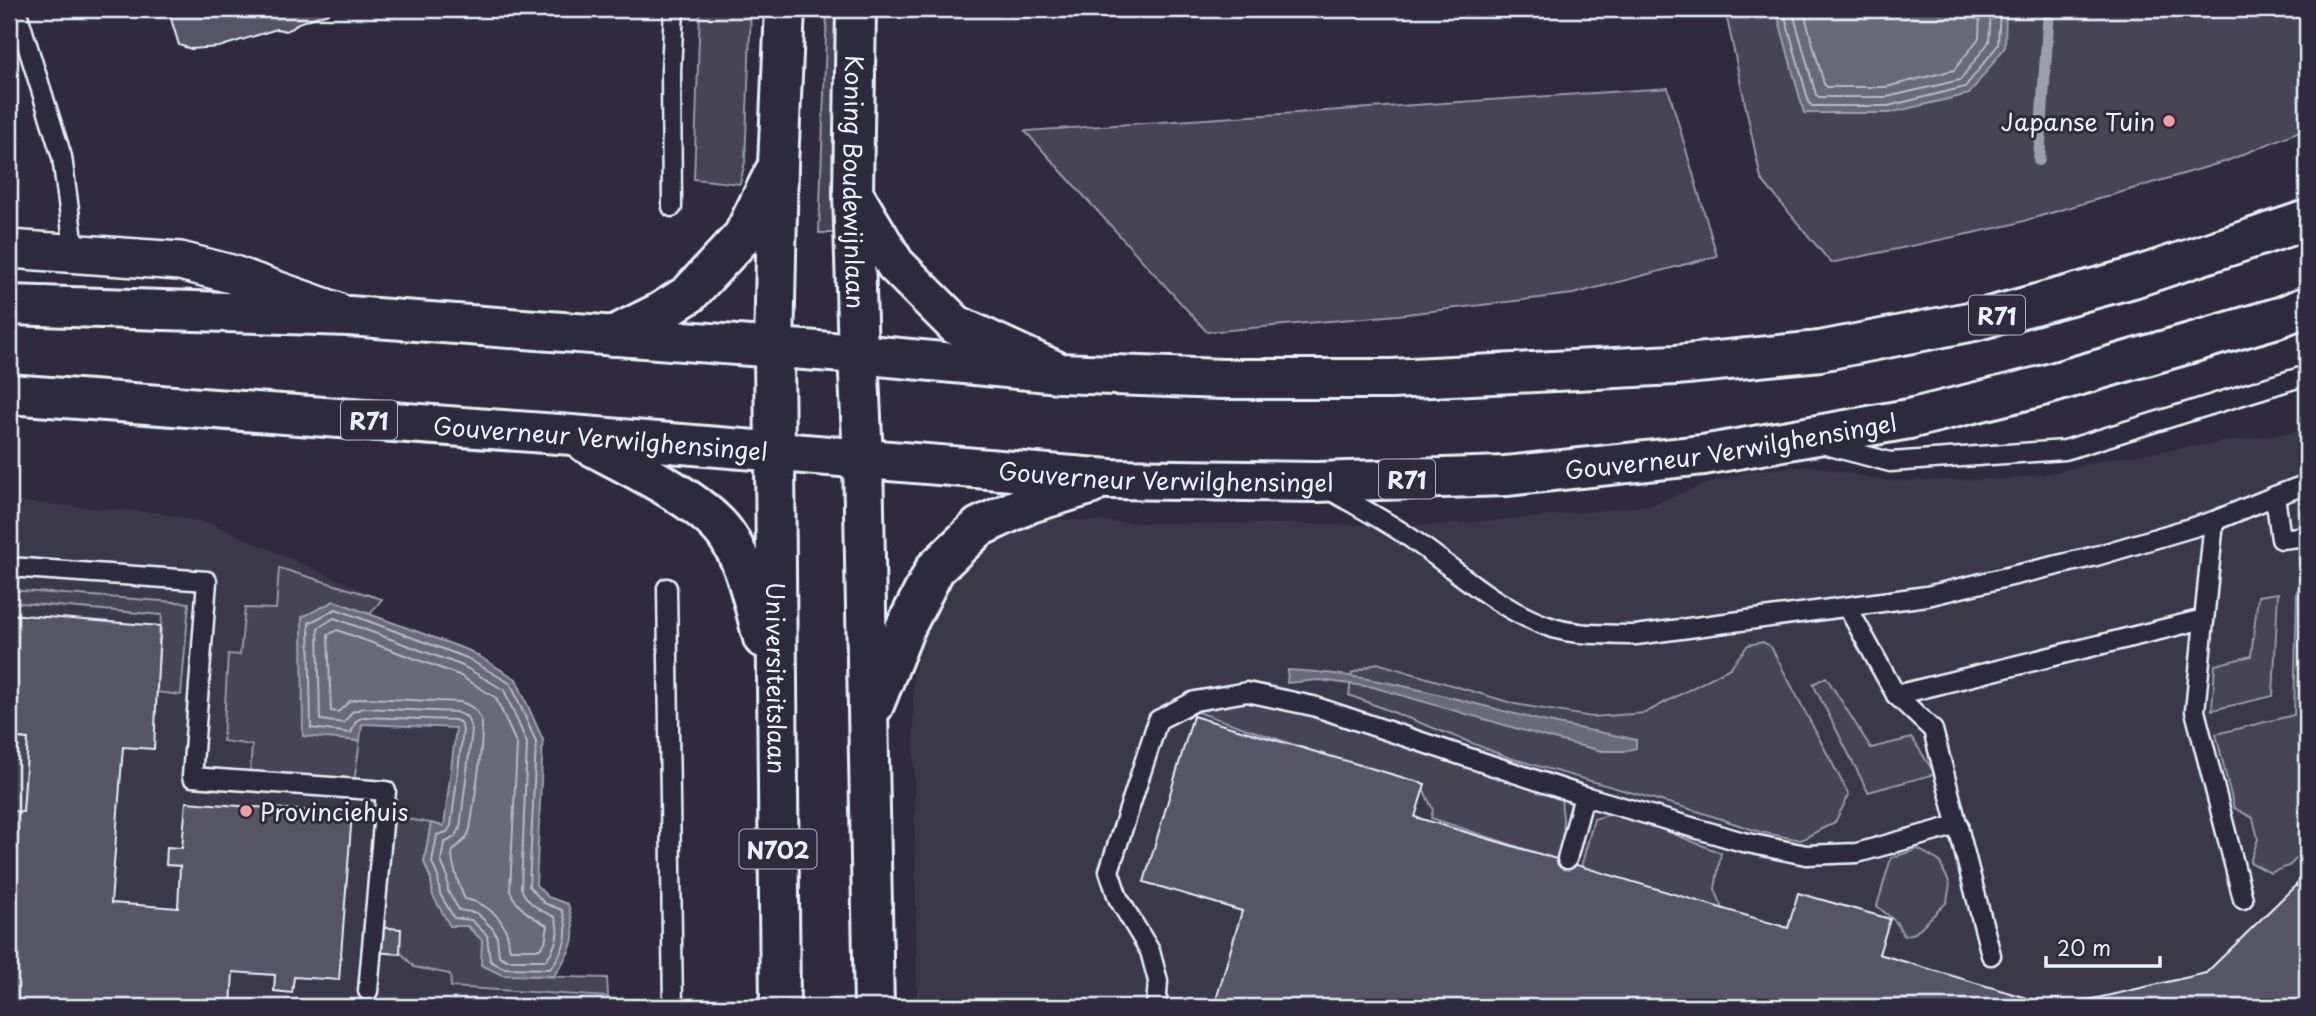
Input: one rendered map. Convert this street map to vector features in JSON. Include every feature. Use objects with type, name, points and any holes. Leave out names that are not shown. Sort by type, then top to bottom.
[{"type":"main road","name":"N702","points":[[774,349],[785,9]]},
{"type":"main road","name":"Koning Boudewijnlaan","points":[[856,9],[853,193],[858,354]]},
{"type":"main road","points":[[613,336],[659,313],[689,294],[743,236],[778,164]]},
{"type":"main road","points":[[853,193],[895,264],[956,326],[1059,373]]},
{"type":"main road","name":"R71","points":[[9,305],[349,316],[858,354],[1059,373],[1223,379],[1391,379],[1676,365],[1820,351],[1975,321],[2133,278],[2307,220]]},
{"type":"main road","name":"Gouverneur Verwilghensingel","points":[[9,394],[572,435],[1110,479],[1317,482],[1506,476],[1703,455],[1909,419],[2042,386],[2280,317],[2307,306]]},
{"type":"main road","name":"Universiteitslaan","points":[[774,349],[780,1007]]},
{"type":"main road","points":[[858,354],[863,459],[874,1007]]},
{"type":"main road","points":[[572,435],[692,503],[724,532],[744,569],[776,690]]},
{"type":"main road","points":[[868,720],[905,628],[935,569],[979,527],[1030,503],[1110,479]]},
{"type":"street","points":[[9,249],[180,261],[231,274],[349,316]]},
{"type":"lane","points":[[16,9],[62,157],[75,255]]},
{"type":"lane","points":[[672,207],[671,71],[674,9]]},
{"type":"lane","points":[[1802,439],[1890,462],[2065,450],[2307,375]]},
{"type":"lane","points":[[1317,482],[1406,535],[1482,593],[1524,616],[1552,628],[1597,634],[1636,635],[1848,608],[1927,596],[1991,582],[2096,556],[2214,521],[2307,484]]},
{"type":"lane","points":[[2275,496],[2281,538],[2307,536]]},
{"type":"lane","points":[[2214,521],[2194,711],[2244,899]]},
{"type":"lane","points":[[9,567],[207,582],[192,778],[386,791],[368,991]]},
{"type":"lane","points":[[667,588],[673,1007]]},
{"type":"lane","points":[[1848,608],[1896,695],[1933,730],[1991,955]]},
{"type":"lane","points":[[1896,695],[2204,619]]},
{"type":"lane","points":[[1156,1007],[1158,981],[1150,951],[1118,898],[1110,871],[1158,720],[1195,701],[1247,692],[1313,706],[1584,796],[1744,842],[1806,855],[1857,853],[1958,825]]},
{"type":"lane","points":[[1567,859],[1584,796]]},
{"type":"shaded area","points":[[700,9],[751,9],[745,162],[740,184],[694,179]]},
{"type":"shaded area","points":[[827,9],[842,9],[838,233],[819,233]]},
{"type":"shaded area","points":[[1725,9],[2307,9],[2307,128],[2227,161],[2010,225],[1831,263],[1761,179]]},
{"type":"shaded area","points":[[1668,88],[1717,256],[1573,294],[1398,315],[1207,332],[1025,131]]},
{"type":"shaded area","points":[[2307,430],[2307,1007],[917,1007],[913,677],[922,625],[930,596],[973,550],[1023,525],[1052,519],[1144,523],[1434,525],[1650,505],[1714,481],[1746,472],[1778,468],[1813,466],[1888,481],[2007,479],[2060,471],[2108,459]]},
{"type":"shaded area","points":[[9,501],[160,513],[213,524],[382,599],[370,614],[334,601],[360,740],[361,724],[457,727],[444,827],[431,824],[529,976],[607,978],[607,1007],[9,1007]]},
{"type":"shaded area","points":[[279,568],[382,599],[370,614],[334,601],[303,735],[360,741],[354,782],[250,773],[252,745],[223,741],[228,654],[240,655],[245,608],[276,609]]},
{"type":"shaded area","points":[[2307,577],[2307,848],[2289,866],[2270,873],[2250,862],[2258,839],[2253,818],[2234,808],[2216,734],[2294,715],[2297,591]]},
{"type":"shaded area","points":[[9,590],[189,603],[181,695],[156,692],[162,615],[9,602]]},
{"type":"shaded area","points":[[2278,593],[2273,696],[2212,710],[2215,665],[2251,656],[2258,596]]},
{"type":"shaded area","points":[[1763,642],[1771,647],[1849,795],[1835,822],[1801,840],[1760,832],[1700,812],[1510,758],[1349,695],[1352,673],[1377,663],[1515,704],[1592,717],[1645,713],[1730,668],[1748,645]]},
{"type":"shaded area","points":[[1826,677],[1871,748],[1912,738],[1935,774],[1868,792],[1813,684]]},
{"type":"shaded area","points":[[1255,698],[1561,798],[1564,830],[1558,860],[1431,818],[1433,810],[1423,788],[1194,711]]},
{"type":"shaded area","points":[[9,737],[28,739],[23,812],[9,811]]},
{"type":"shaded area","points":[[1619,812],[1721,853],[1715,889],[1723,909],[1581,867],[1594,819]]},
{"type":"shaded area","points":[[390,816],[431,823],[424,862],[431,879],[433,896],[482,940],[529,976],[607,978],[608,997],[451,987],[450,974],[414,967],[380,930]]},
{"type":"shaded area","points":[[1918,849],[1939,861],[1950,884],[1947,902],[1915,933],[1904,936],[1896,922],[1877,906],[1891,858]]},
{"type":"water","points":[[1776,9],[2006,9],[2005,47],[1969,94],[1889,113],[1804,113]]},
{"type":"water","points":[[334,601],[470,651],[516,679],[543,740],[536,885],[548,897],[568,904],[573,925],[570,950],[554,976],[502,975],[481,965],[482,940],[468,926],[450,926],[433,896],[431,879],[424,862],[431,823],[444,826],[456,728],[362,724],[360,741],[303,736],[302,617]]},
{"type":"water","points":[[1288,670],[1380,681],[1544,721],[1636,740],[1636,748],[1602,751],[1373,687],[1319,680],[1287,683]]},
{"type":"building","points":[[168,9],[352,9],[337,10],[298,23],[286,31],[277,29],[219,47],[191,49],[179,45]]},
{"type":"building","name":"Provinciehuis","points":[[9,614],[160,626],[154,749],[123,747],[111,903],[178,908],[180,866],[166,865],[167,847],[182,848],[186,802],[352,814],[339,980],[294,977],[292,993],[274,991],[275,975],[233,972],[231,1007],[9,1007],[9,811],[23,812],[28,739],[9,737]]},
{"type":"building","points":[[1193,716],[1425,784],[1415,817],[1788,928],[1798,893],[1890,919],[1879,954],[2057,1007],[1214,1007],[1242,911],[1144,882]]},
{"type":"building","points":[[2307,874],[2307,897],[2296,885]]},
{"type":"building","points":[[2296,885],[2307,897],[2307,1007],[2058,1007],[2206,973]]},
{"type":"building","points":[[375,927],[401,929],[400,954],[374,952]]},
{"type":"waterway","points":[[2039,160],[2049,9]]},
{"type":"place","name":"Japanse Tuin","points":[[2169,121]]},
{"type":"place","name":"Provinciehuis","points":[[246,811]]}]
